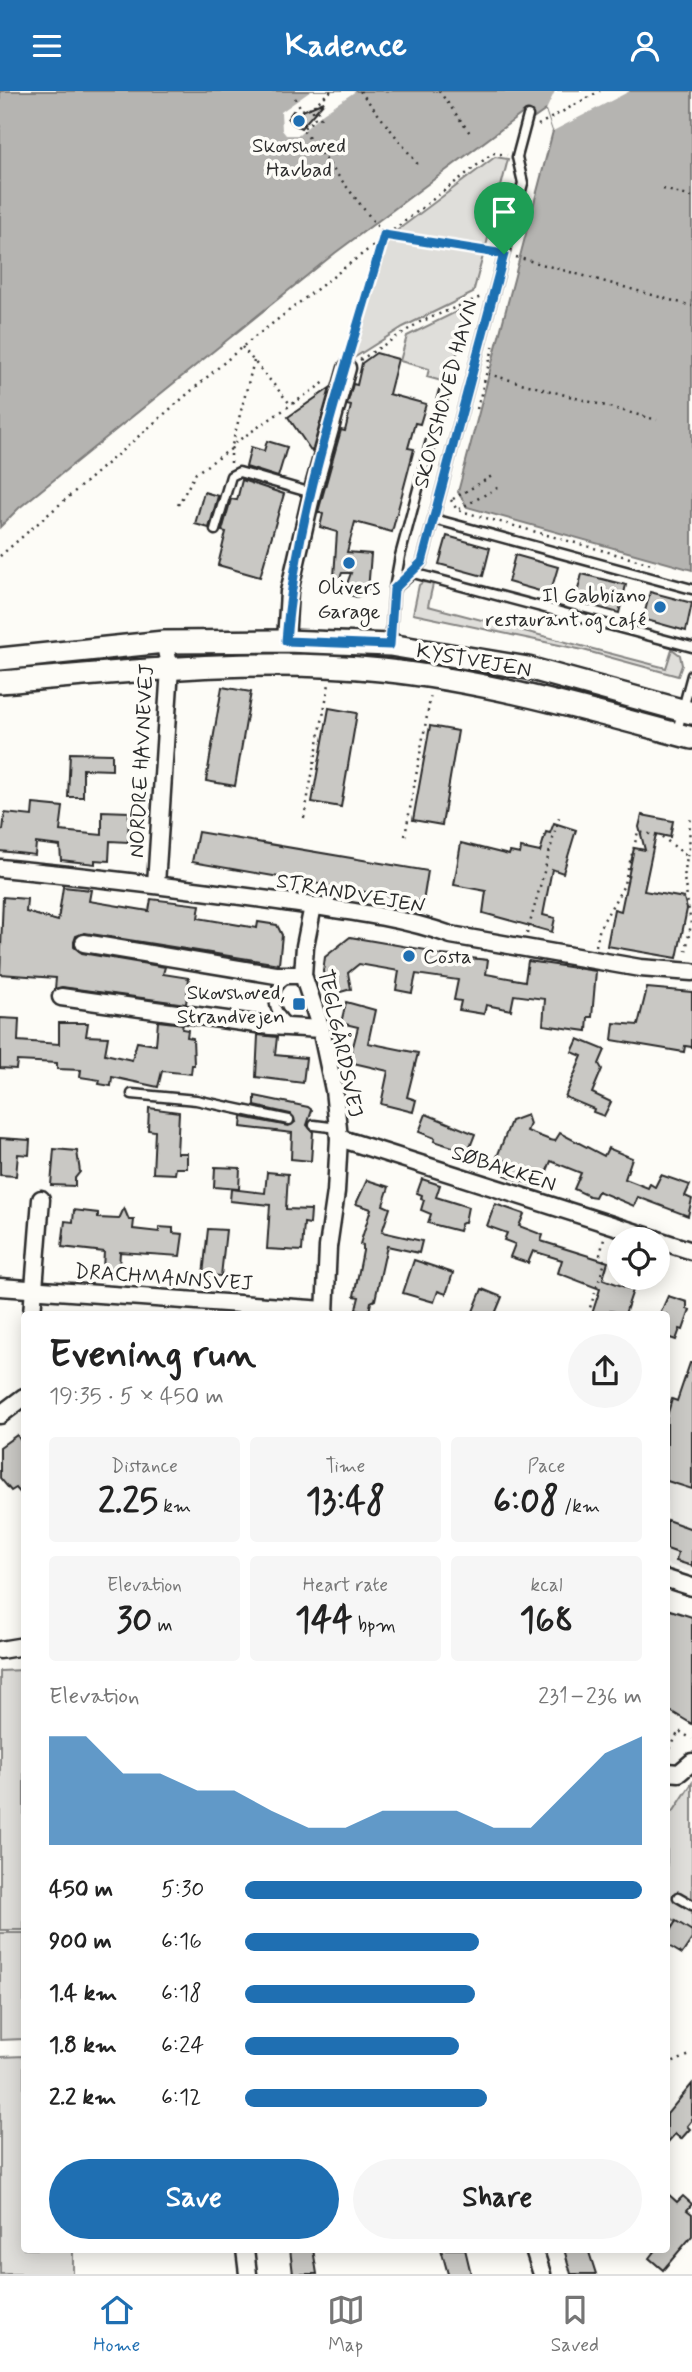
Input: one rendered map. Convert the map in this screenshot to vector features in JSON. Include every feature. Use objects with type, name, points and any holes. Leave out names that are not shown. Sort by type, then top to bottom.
[{"type":"main road","name":"KYSTVEJEN","points":[[0,659],[164,642],[286,641],[390,645],[528,668],[687,712]]},
{"type":"main road","name":"KYSTVEJEN","points":[[0,682],[208,665],[332,667],[434,677],[537,697],[684,736]]},
{"type":"street","points":[[286,641],[289,592],[312,493],[346,368]]},
{"type":"street","name":"NORDRE HAVNEVEJ","points":[[156,884],[170,668],[164,642]]},
{"type":"street","name":"STRANDVEJEN","points":[[0,868],[156,884],[313,906],[423,925],[452,935],[524,948],[640,968],[687,971]]},
{"type":"street","name":"TEGLGÅRDSVEJ","points":[[313,906],[299,975],[321,1029],[334,1090],[339,1133],[325,1311]]},
{"type":"street","points":[[84,943],[276,975],[299,975]]},
{"type":"street","points":[[61,997],[321,1029]]},
{"type":"street","name":"SØBAKKEN","points":[[339,1133],[619,1227]]},
{"type":"street","points":[[32,1311],[41,1199]]},
{"type":"street","name":"SØBAKKEN","points":[[670,1243],[692,1251]]},
{"type":"street","name":"DRACHMANNSVEJ","points":[[0,1287],[312,1311]]},
{"type":"street","points":[[0,1415],[21,1399]]},
{"type":"street","points":[[670,1580],[692,1587]]},
{"type":"street","points":[[0,1650],[21,1646]]},
{"type":"street","points":[[670,1772],[679,1773],[692,1762]]},
{"type":"street","points":[[245,2253],[248,2274]]},
{"type":"street","points":[[535,2253],[541,2274]]},
{"type":"lane","points":[[517,157],[528,116]]},
{"type":"lane","name":"SKOVSHOVED HAVN","points":[[394,589],[422,562],[523,183],[517,157]]},
{"type":"lane","points":[[390,645],[394,589],[400,556],[444,392]]},
{"type":"lane","points":[[215,530],[231,476],[239,472],[312,493]]},
{"type":"lane","name":"SKOVSHOVED HAVN","points":[[433,519],[692,589]]},
{"type":"lane","points":[[412,573],[692,647]]},
{"type":"lane","points":[[684,736],[692,675]]},
{"type":"lane","points":[[294,1027],[276,1012],[274,997],[280,984],[299,975]]},
{"type":"lane","points":[[132,1094],[196,1100],[289,1120]]},
{"type":"lane","points":[[314,1125],[339,1133]]},
{"type":"lane","points":[[678,1897],[692,1905]]},
{"type":"path","points":[[295,98],[302,110],[314,105],[331,91]]},
{"type":"path","points":[[360,91],[420,167]]},
{"type":"path","points":[[439,91],[470,133]]},
{"type":"path","points":[[536,136],[539,124],[600,91]]},
{"type":"path","points":[[314,105],[322,122]]},
{"type":"path","points":[[314,105],[314,119],[303,129],[384,235],[504,254]]},
{"type":"path","points":[[0,556],[242,347],[384,235],[493,153],[517,157]]},
{"type":"path","points":[[663,189],[692,197]]},
{"type":"path","points":[[520,245],[528,219]]},
{"type":"path","points":[[346,368],[384,235]]},
{"type":"path","points":[[516,257],[692,306]]},
{"type":"path","points":[[476,411],[496,335]]},
{"type":"path","points":[[242,347],[291,405]]},
{"type":"path","points":[[178,505],[196,473],[231,449],[254,361]]},
{"type":"path","points":[[486,373],[657,420]]},
{"type":"path","points":[[451,500],[492,476]]},
{"type":"path","points":[[455,487],[451,500],[457,510],[666,568]]},
{"type":"path","points":[[457,510],[499,487]]},
{"type":"path","points":[[304,818],[332,667]]},
{"type":"path","points":[[405,836],[434,677]]},
{"type":"path","points":[[687,971],[691,924],[684,878],[690,849],[687,830],[692,815]]},
{"type":"path","points":[[524,948],[559,817]]},
{"type":"path","points":[[594,960],[600,927],[623,887],[637,833],[661,836],[687,856]]},
{"type":"path","points":[[589,1311],[605,1262],[600,1255],[609,1224]]},
{"type":"path","points":[[670,1749],[679,1731],[692,1739]]},
{"type":"path","points":[[670,2064],[692,2054]]},
{"type":"shaded area","points":[[0,91],[692,91],[692,570],[467,507],[458,492],[553,131],[546,110],[533,119],[523,113],[335,253],[19,508],[0,527]]},
{"type":"shaded area","points":[[495,157],[508,159],[486,246],[395,232]]},
{"type":"shaded area","points":[[389,238],[484,252],[473,293],[403,327],[352,359],[385,241]]},
{"type":"shaded area","points":[[466,307],[468,312],[449,383],[427,377],[429,369],[400,361],[407,336]]},
{"type":"shaded area","points":[[423,582],[433,584],[428,606],[666,668],[672,649],[680,655],[682,665],[678,676],[583,650],[413,614],[419,585]]},
{"type":"shaded area","points":[[670,1412],[692,1419],[692,1573],[670,1565]]},
{"type":"shaded area","points":[[21,1670],[21,1930],[0,1930],[0,1671]]},
{"type":"shaded area","points":[[692,1783],[692,1932],[670,1918],[670,1810],[673,1812]]},
{"type":"shaded area","points":[[0,1933],[21,1933],[21,2039],[0,2040]]},
{"type":"shaded area","points":[[21,2056],[21,2253],[73,2253],[73,2274],[0,2274],[0,2057]]},
{"type":"pier","points":[[311,91],[356,91],[323,113],[299,135],[286,135],[282,130],[281,112]]},
{"type":"pier","points":[[555,91],[630,91],[553,131],[546,110]]},
{"type":"building","name":"Skovshoved Havbad","points":[[324,102],[301,128],[288,118],[293,111],[298,113]]},
{"type":"building","points":[[376,353],[398,359],[389,394],[426,404],[420,424],[415,423],[408,448],[414,449],[392,532],[355,522],[347,552],[371,554],[368,591],[357,597],[350,595],[345,589],[351,573],[342,573],[340,578],[334,577],[337,532],[320,527],[323,514],[318,512],[341,430],[345,431],[351,406],[347,405],[353,384],[357,385],[362,363]]},
{"type":"building","points":[[330,388],[312,452],[288,417]]},
{"type":"building","points":[[267,441],[287,447],[278,477],[246,467],[251,447],[264,451]]},
{"type":"building","points":[[242,480],[284,494],[260,577],[218,565],[226,532],[222,531],[231,499],[237,500]]},
{"type":"building","points":[[204,492],[218,496],[209,528],[195,524]]},
{"type":"building","points":[[447,536],[490,548],[483,576],[439,564]]},
{"type":"building","points":[[515,555],[558,567],[550,594],[508,582]]},
{"type":"building","points":[[582,574],[626,585],[619,613],[575,601]]},
{"type":"building","points":[[650,592],[692,603],[686,631],[643,619]]},
{"type":"building","points":[[222,687],[251,692],[235,786],[206,781]]},
{"type":"building","points":[[329,708],[357,713],[341,807],[312,802]]},
{"type":"building","points":[[430,726],[458,731],[442,825],[413,820]]},
{"type":"building","points":[[70,753],[112,754],[112,770],[83,769],[83,797],[68,797]]},
{"type":"building","points":[[33,804],[63,807],[60,831],[102,835],[102,811],[129,812],[128,842],[110,841],[109,861],[95,860],[95,864],[61,860],[60,846],[36,843],[35,855],[0,851],[0,830],[3,830],[5,813],[32,816]]},
{"type":"building","points":[[642,815],[673,821],[670,837],[656,834],[644,891],[684,898],[687,909],[677,958],[607,946],[614,909],[621,911],[634,848],[645,850],[639,827]]},
{"type":"building","points":[[554,823],[576,830],[563,873],[552,869],[543,915],[555,918],[552,932],[483,913],[486,891],[454,885],[461,843],[509,855],[510,852],[520,854],[521,848],[540,852],[546,832],[550,833]]},
{"type":"building","points":[[198,832],[428,871],[423,902],[192,862]]},
{"type":"building","points":[[63,887],[91,890],[89,901],[149,911],[151,899],[200,905],[198,918],[257,928],[258,922],[277,925],[282,935],[279,964],[85,933],[76,936],[74,942],[74,947],[82,953],[165,967],[163,974],[189,978],[186,1004],[62,987],[55,989],[56,978],[0,974],[3,897],[27,899],[26,912],[58,921]]},
{"type":"building","points":[[350,937],[432,951],[432,954],[488,960],[486,974],[525,981],[528,961],[596,971],[592,1017],[588,1017],[587,1031],[543,1025],[545,999],[514,995],[511,1010],[486,1005],[484,1014],[459,1010],[461,1001],[454,1000],[458,980],[416,974],[412,993],[396,990],[399,971],[359,964],[348,973],[351,989],[330,995],[323,972],[325,957]]},
{"type":"building","points":[[647,988],[692,992],[692,1047],[685,1046],[684,1052],[612,1040],[614,1023],[638,1025]]},
{"type":"building","points":[[346,1002],[375,1010],[368,1043],[418,1053],[407,1097],[416,1100],[413,1112],[381,1104],[388,1071],[349,1062],[358,1027],[341,1023]]},
{"type":"building","points":[[0,1018],[19,1019],[18,1041],[59,1044],[59,1023],[88,1023],[86,1036],[108,1037],[105,1054],[132,1060],[137,1042],[156,1045],[158,1021],[183,1024],[182,1029],[188,1030],[187,1037],[193,1038],[194,1065],[191,1074],[162,1071],[158,1087],[112,1077],[111,1086],[99,1084],[100,1080],[80,1077],[81,1070],[57,1069],[57,1063],[17,1061],[16,1069],[0,1068]]},
{"type":"building","points":[[258,1035],[277,1037],[275,1055],[306,1058],[303,1083],[256,1077]]},
{"type":"building","points":[[578,1039],[605,1050],[599,1064],[602,1069],[592,1093],[611,1102],[604,1116],[565,1097],[582,1056],[572,1052]]},
{"type":"building","points":[[255,1096],[312,1110],[307,1125],[313,1132],[311,1161],[291,1159],[292,1133],[241,1127],[242,1117],[288,1126],[295,1122],[291,1114],[255,1106]]},
{"type":"building","points":[[149,1108],[179,1112],[177,1153],[187,1153],[187,1168],[176,1168],[175,1174],[153,1173],[155,1131],[148,1130]]},
{"type":"building","points":[[426,1114],[475,1134],[468,1152],[434,1141],[435,1138],[419,1132]]},
{"type":"building","points":[[527,1115],[530,1124],[527,1131],[555,1141],[560,1133],[604,1156],[608,1148],[632,1158],[625,1179],[648,1188],[650,1184],[655,1187],[661,1175],[690,1185],[685,1196],[692,1199],[688,1216],[638,1197],[634,1206],[598,1191],[595,1197],[589,1196],[574,1189],[581,1173],[551,1161],[540,1188],[505,1175],[510,1162],[497,1157],[511,1121]]},
{"type":"building","points":[[0,1138],[30,1140],[29,1155],[18,1154],[16,1176],[0,1175]]},
{"type":"building","points":[[54,1149],[77,1151],[80,1172],[75,1178],[75,1186],[51,1185]]},
{"type":"building","points":[[215,1167],[240,1168],[239,1189],[214,1187]]},
{"type":"building","points":[[267,1172],[288,1174],[286,1209],[311,1210],[310,1224],[304,1223],[302,1251],[267,1249],[270,1205],[230,1201],[231,1189],[265,1193]]},
{"type":"building","points":[[422,1179],[440,1185],[436,1197],[468,1207],[465,1222],[461,1224],[459,1231],[428,1223],[431,1214],[421,1210],[424,1200],[421,1199],[422,1195],[417,1193]]},
{"type":"building","points":[[367,1180],[389,1187],[383,1205],[390,1208],[382,1232],[422,1241],[419,1253],[387,1246],[375,1300],[371,1302],[369,1311],[356,1309],[359,1297],[354,1296],[363,1251],[363,1245],[360,1244],[371,1209],[356,1204]]},
{"type":"building","points":[[495,1204],[524,1214],[519,1226],[543,1235],[541,1241],[607,1262],[603,1279],[607,1280],[607,1290],[633,1290],[626,1311],[593,1311],[600,1289],[558,1273],[562,1260],[533,1251],[528,1263],[510,1257],[515,1244],[504,1240],[507,1233],[487,1226]]},
{"type":"building","points":[[124,1208],[129,1220],[134,1220],[133,1229],[159,1232],[159,1227],[173,1228],[173,1233],[183,1234],[180,1256],[120,1252],[119,1269],[103,1268],[104,1252],[62,1247],[65,1221],[73,1222],[74,1210],[98,1213],[98,1218],[119,1219]]},
{"type":"building","points":[[208,1229],[226,1230],[221,1276],[203,1275]]},
{"type":"building","points":[[414,1260],[453,1273],[446,1294],[438,1291],[434,1302],[403,1293]]},
{"type":"building","points":[[482,1289],[502,1297],[496,1311],[473,1311]]},
{"type":"building","points":[[668,1296],[687,1302],[687,1309],[690,1310],[683,1330],[680,1329],[676,1340],[670,1338],[670,1311],[661,1311]]},
{"type":"building","points":[[692,1363],[692,1489],[670,1482],[670,1406],[672,1399],[677,1401]]},
{"type":"building","points":[[17,1435],[21,1441],[21,1494],[16,1488],[11,1491],[0,1478],[0,1447]]},
{"type":"building","points":[[670,1521],[692,1529],[692,1566],[676,1561],[678,1553],[670,1550]]},
{"type":"building","points":[[670,1610],[692,1617],[692,1724],[670,1711]]},
{"type":"building","points":[[676,1921],[692,1931],[692,1939],[682,1954],[670,1947],[670,1931]]},
{"type":"building","points":[[692,2084],[692,2120],[687,2126],[690,2129],[681,2139],[675,2134],[670,2140],[670,2110]]},
{"type":"building","points":[[670,2196],[677,2202],[683,2196],[692,2204],[687,2210],[692,2214],[692,2236],[663,2270],[649,2258],[653,2253],[670,2253]]},
{"type":"building","points":[[290,2253],[314,2253],[317,2274],[293,2274]]},
{"type":"building","points":[[442,2253],[466,2253],[471,2274],[448,2274]]},
{"type":"building","points":[[565,2253],[589,2253],[596,2274],[571,2274]]},
{"type":"place","name":"Skovshoved Havbad","points":[[299,121]]},
{"type":"place","name":"Olivers Garage","points":[[349,563]]},
{"type":"place","name":"Il Gabbiano restaurant og café","points":[[660,607]]},
{"type":"place","name":"Costa","points":[[409,956]]},
{"type":"place","name":"Skovshoved, Strandvejen","points":[[299,1004]]},
{"type":"route","points":[[384,235],[504,254],[422,562],[394,589],[390,645],[286,641],[289,592],[312,493],[384,235]]}]
